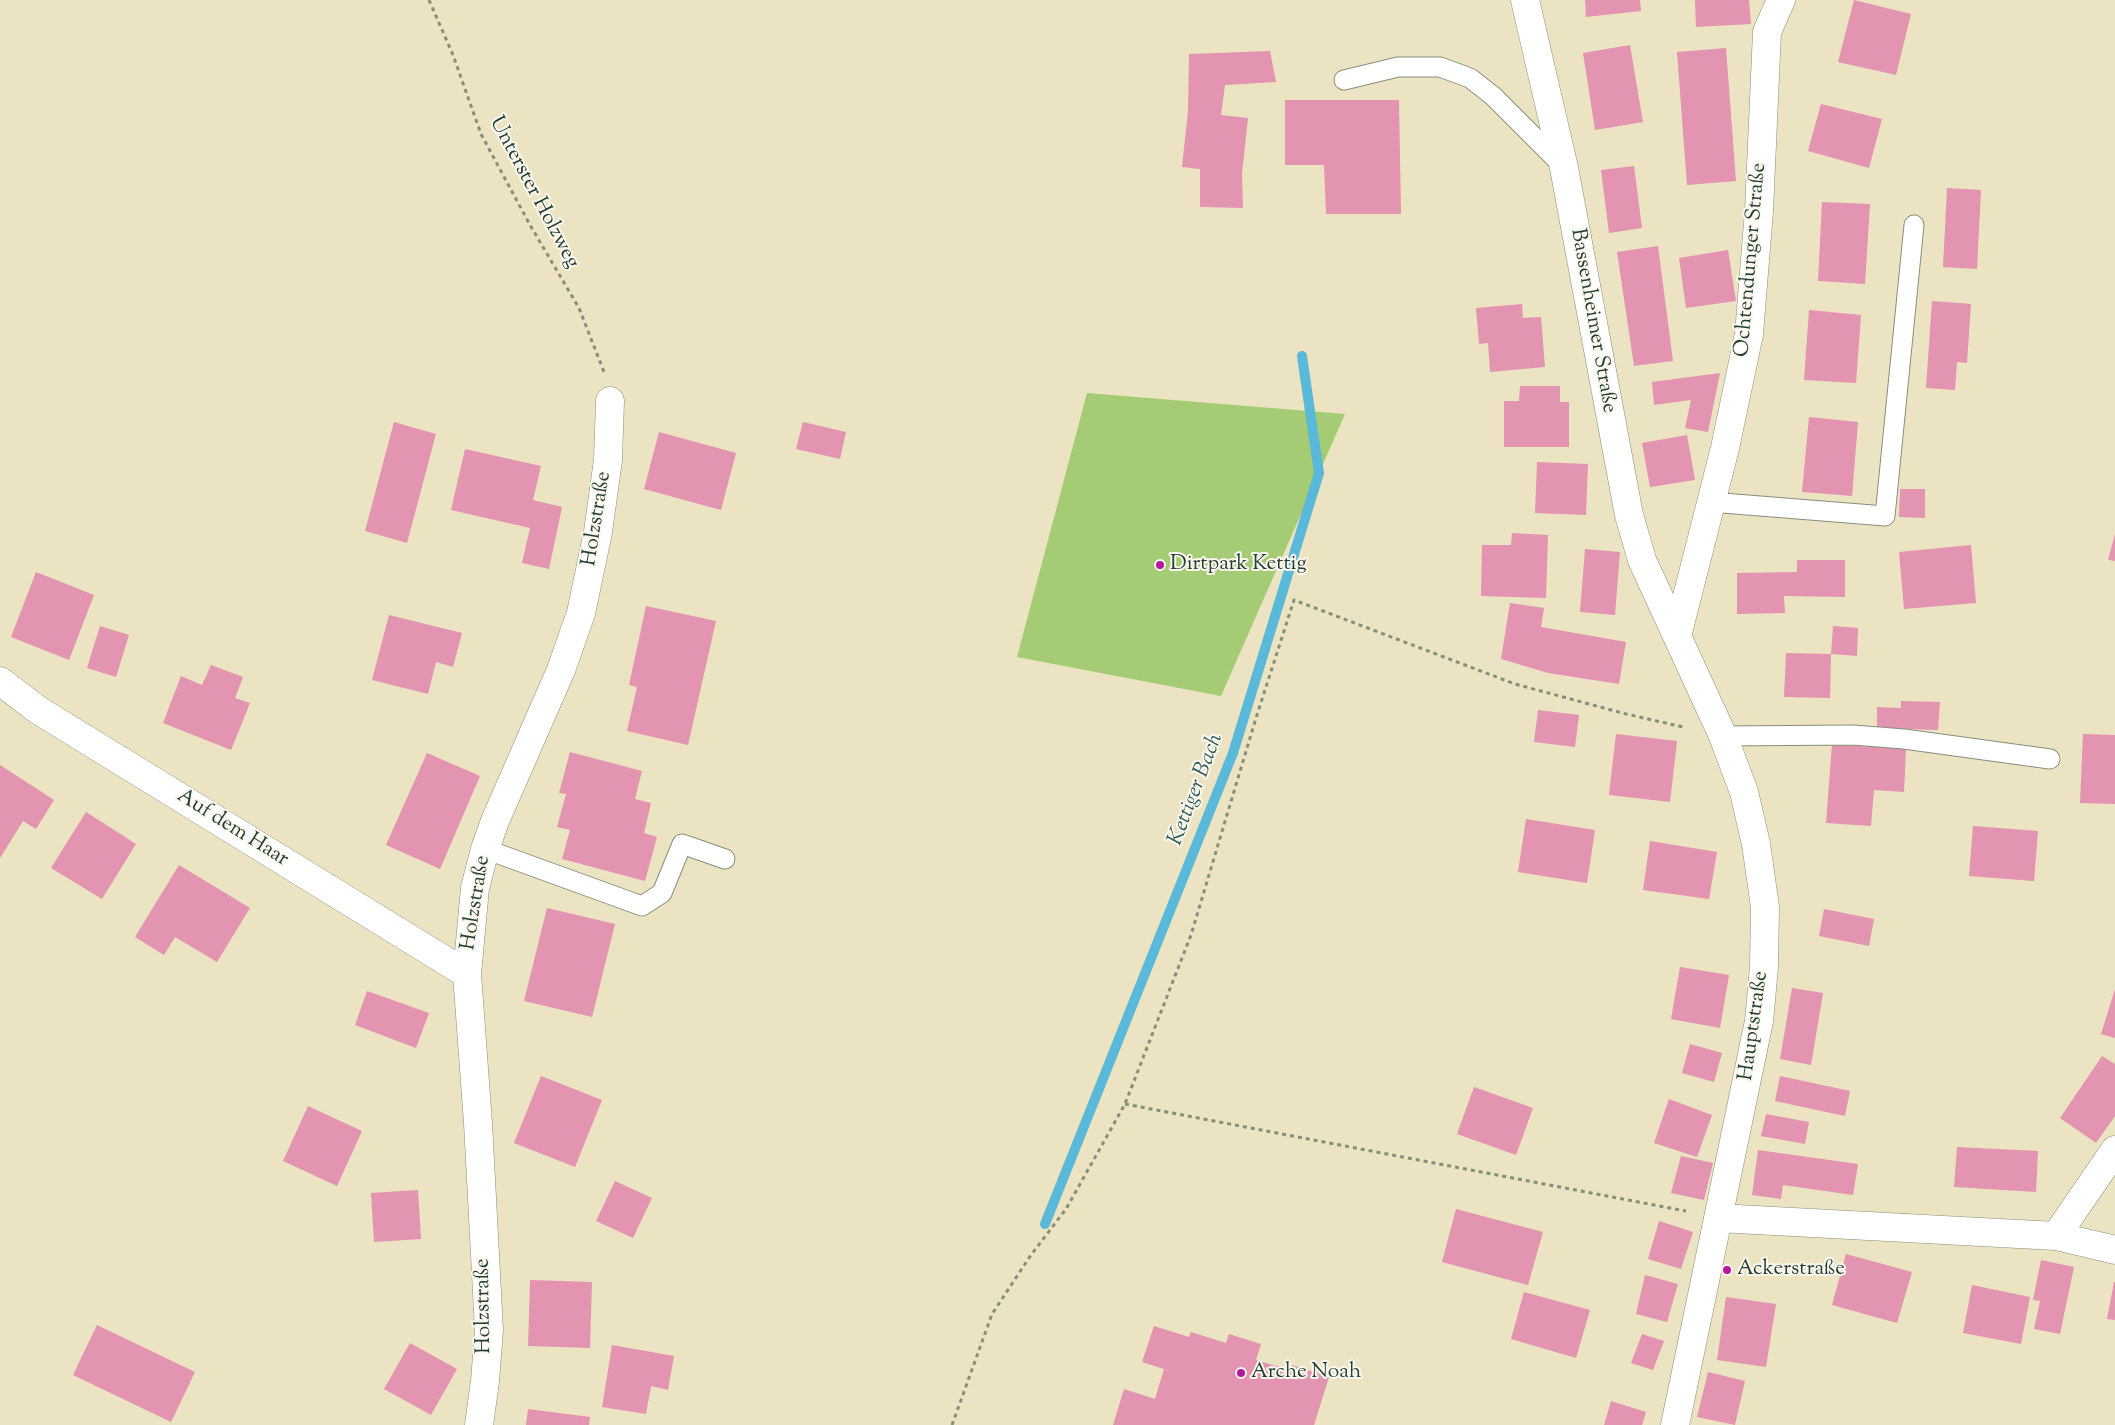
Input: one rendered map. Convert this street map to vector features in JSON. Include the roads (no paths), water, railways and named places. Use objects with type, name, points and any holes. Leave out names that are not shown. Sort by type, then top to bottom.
[{"type":"street","name":"Bassenheimer Straße","points":[[1525,0],[1564,168],[1629,515],[1642,560],[1677,636]]},
{"type":"street","name":"Ochtendunger Straße","points":[[1677,636],[1725,448],[1748,334],[1759,211],[1768,32],[1781,0]]},
{"type":"street","name":"Holzstraße","points":[[479,1425],[489,1330],[478,1123],[467,974],[475,888],[485,849],[561,670],[581,613],[598,532],[608,460],[610,401]]},
{"type":"street","name":"Hauptstraße","points":[[1675,1425],[1759,1021],[1764,967],[1765,924],[1765,907],[1756,844],[1744,792],[1723,736],[1677,636]]},
{"type":"street","name":"Auf dem Haar","points":[[0,682],[38,710],[467,974]]},
{"type":"street","points":[[2056,1236],[2115,1150]]},
{"type":"street","points":[[1718,1218],[2056,1236],[2115,1250]]},
{"type":"lane","points":[[1344,80],[1398,67],[1440,67],[1470,78],[1493,96],[1564,168]]},
{"type":"lane","points":[[1710,502],[1885,516],[1914,225]]},
{"type":"lane","points":[[1723,736],[1853,735],[1904,739],[2050,760]]},
{"type":"lane","points":[[485,849],[642,906],[662,892],[682,844],[725,858]]},
{"type":"waterway","name":"Kettiger Bach","points":[[1045,1224],[1233,753],[1319,473],[1302,356]]},
{"type":"place","name":"Dirtpark Kettig","points":[[1160,565]]},
{"type":"place","name":"Ackerstraße","points":[[1727,1270]]},
{"type":"place","name":"Arche Noah","points":[[1241,1373]]}]
